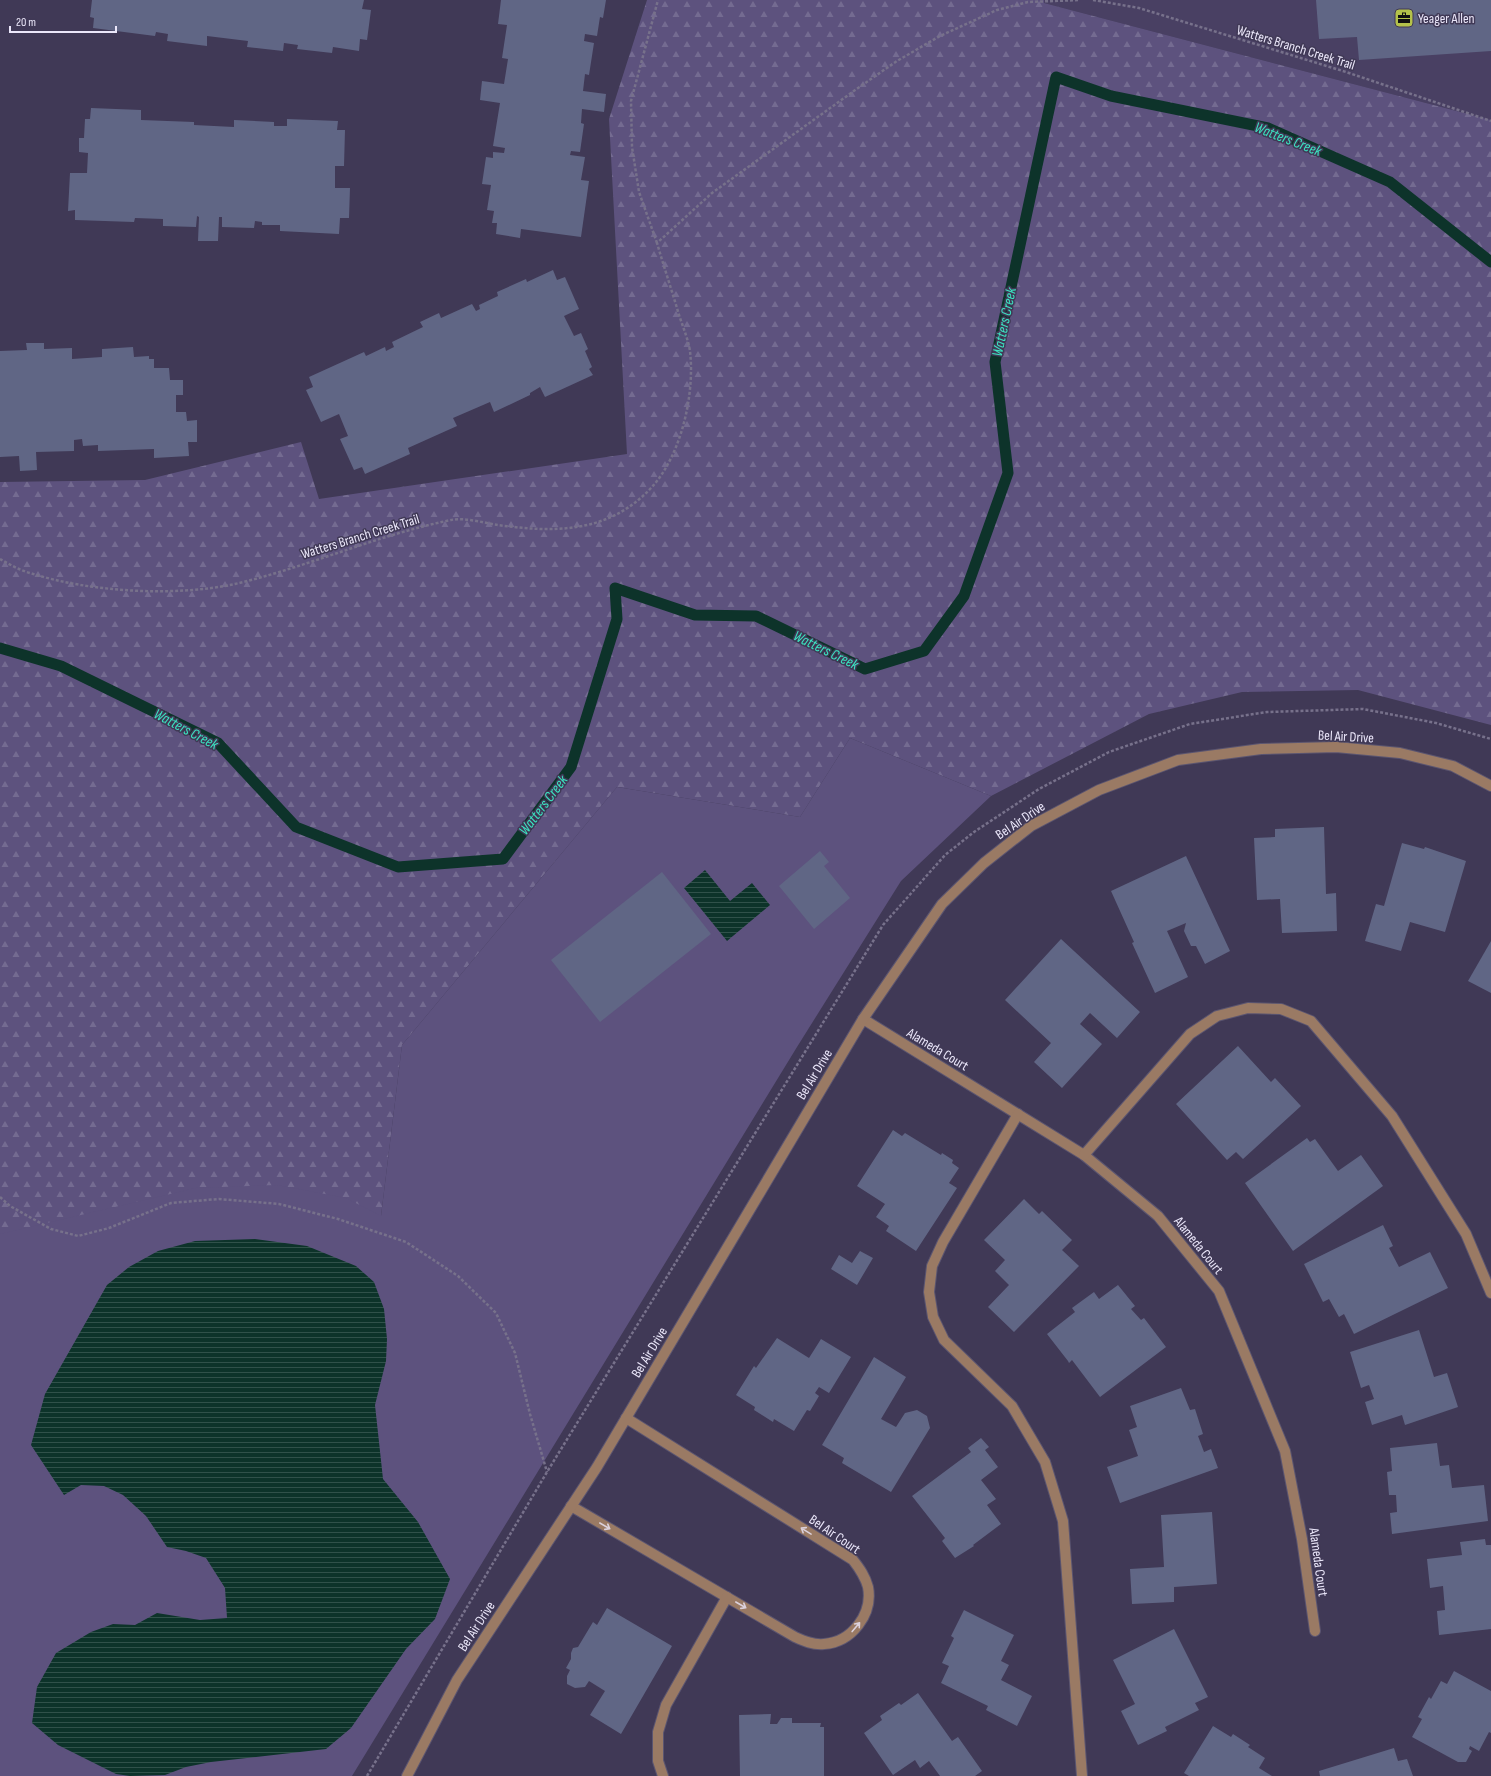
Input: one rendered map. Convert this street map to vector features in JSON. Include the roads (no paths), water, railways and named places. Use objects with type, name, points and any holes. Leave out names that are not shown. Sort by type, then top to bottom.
[{"type":"street","name":"Bel Air Drive","points":[[407,1776],[457,1680],[572,1506],[626,1418],[863,1019],[942,904],[984,863],[1031,826],[1044,819],[1099,790],[1178,760],[1261,749],[1336,747],[1400,753],[1446,764],[1453,766],[1491,786]]},
{"type":"street","points":[[1084,1155],[1190,1034],[1217,1016],[1248,1008],[1281,1009],[1311,1021],[1392,1116],[1466,1234],[1491,1293]]},
{"type":"street","name":"Alameda Court","points":[[863,1019],[1084,1155],[1158,1216],[1219,1291],[1285,1451],[1302,1539],[1315,1630]]},
{"type":"street","points":[[1018,1114],[943,1242],[932,1266],[929,1292],[933,1317],[944,1340],[1012,1406],[1045,1462],[1063,1521],[1082,1776]]},
{"type":"street","name":"Bel Air Court","points":[[572,1506],[795,1637],[809,1643],[825,1644],[840,1640],[853,1631],[863,1619],[868,1604],[868,1588],[863,1573],[853,1560],[626,1418]]},
{"type":"street","points":[[663,1776],[658,1761],[658,1732],[666,1705],[727,1597]]},
{"type":"waterway","name":"Watters Creek","points":[[0,648],[61,666],[218,743],[296,827],[398,867],[503,859],[571,767],[617,619],[615,588],[695,615],[756,616],[865,669],[924,651],[964,596],[1008,473],[995,362],[1056,77],[1111,96],[1268,128],[1390,182],[1491,262]]},
{"type":"place","name":"Yeager Allen","points":[[1404,18]]}]
